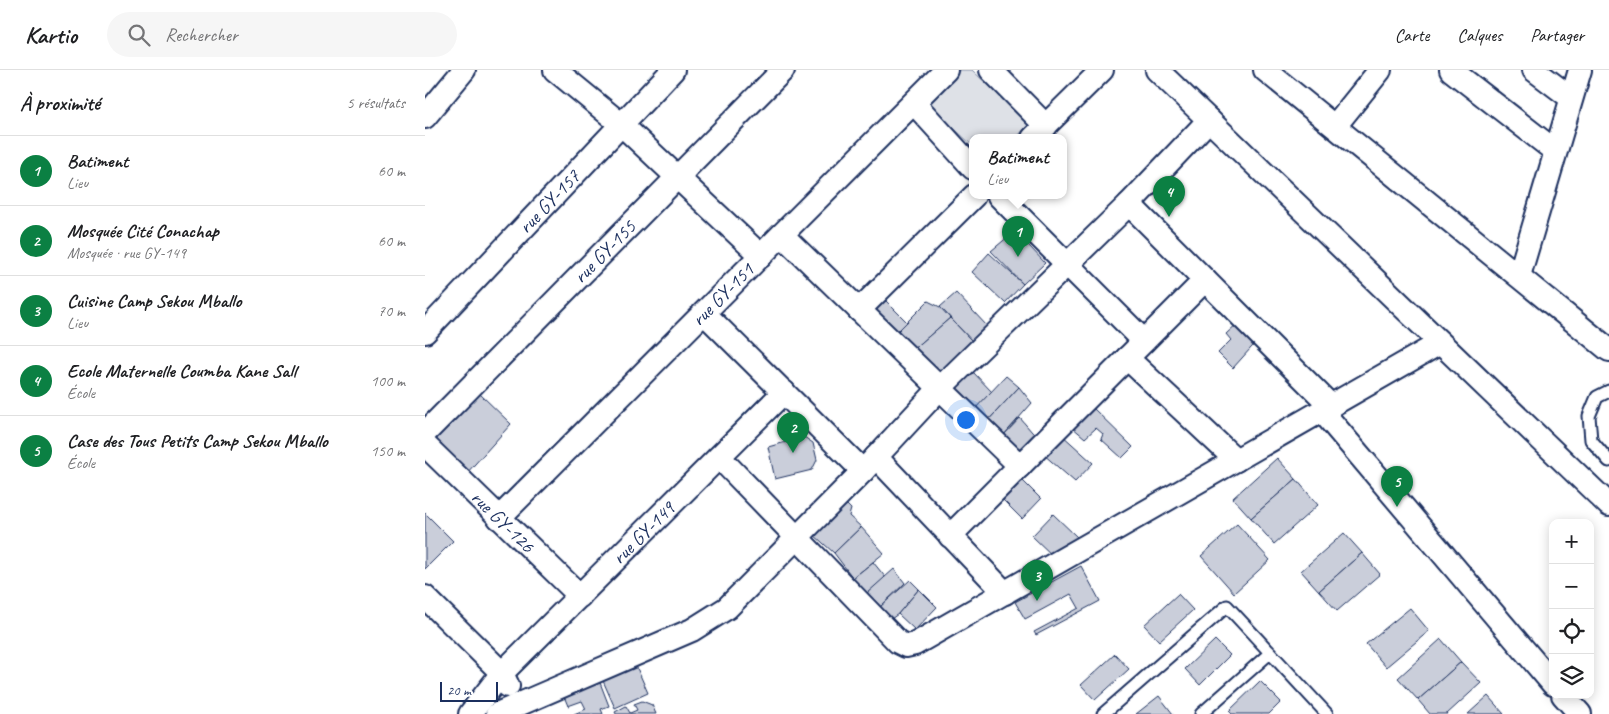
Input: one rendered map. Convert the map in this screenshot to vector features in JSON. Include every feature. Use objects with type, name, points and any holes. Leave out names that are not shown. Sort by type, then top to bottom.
[{"type":"street","points":[[425,117],[464,70]]},
{"type":"street","points":[[555,70],[622,124],[761,256]]},
{"type":"street","name":"rue GY-157","points":[[425,332],[673,70]]},
{"type":"street","name":"rue GY-155","points":[[425,433],[783,70]]},
{"type":"street","name":"rue GY-151","points":[[499,518],[946,70]]},
{"type":"street","points":[[991,70],[1039,132],[1103,70]]},
{"type":"street","points":[[1157,70],[1609,505]]},
{"type":"street","points":[[1265,70],[1609,350]]},
{"type":"street","points":[[1335,126],[1380,70]]},
{"type":"street","points":[[1451,70],[1555,151]]},
{"type":"street","points":[[1534,70],[1571,98]]},
{"type":"street","points":[[1519,276],[1580,70]]},
{"type":"street","points":[[914,102],[969,164]]},
{"type":"street","points":[[425,598],[502,673],[507,710],[692,630],[727,608],[869,464],[940,388],[1129,204],[1209,120]]},
{"type":"street","points":[[859,310],[971,199]]},
{"type":"street","points":[[1002,199],[1068,262],[1144,341]]},
{"type":"street","points":[[1129,204],[1205,280],[1327,409],[1549,679]]},
{"type":"street","points":[[782,235],[1020,466]]},
{"type":"street","points":[[950,536],[1205,280]]},
{"type":"street","points":[[704,313],[784,392],[950,536],[1005,593]]},
{"type":"street","points":[[719,457],[899,642],[906,646],[915,644],[1005,593],[1440,343]]},
{"type":"street","points":[[1127,358],[1236,460]]},
{"type":"street","name":"rue GY-149","points":[[470,714],[502,673],[784,392]]},
{"type":"street","name":"rue GY-126","points":[[425,445],[580,596]]},
{"type":"street","points":[[1567,699],[1580,714]]},
{"type":"lane","points":[[1609,391],[1597,397],[1589,416],[1591,440],[1609,461]]},
{"type":"lane","points":[[1103,714],[1227,606],[1327,714]]},
{"type":"lane","points":[[1201,714],[1270,653]]},
{"type":"shaded area","points":[[960,70],[972,70],[1029,124],[1020,134],[969,134],[969,142],[928,104]]},
{"type":"building","points":[[1015,231],[1045,263],[1023,284],[991,251]]},
{"type":"building","points":[[989,253],[1023,284],[1005,303],[972,272]]},
{"type":"building","points":[[956,293],[988,327],[972,341],[940,307]]},
{"type":"building","points":[[885,300],[907,322],[895,334],[872,312]]},
{"type":"building","points":[[928,301],[940,307],[950,318],[914,349],[895,334]]},
{"type":"building","points":[[950,318],[972,341],[936,375],[914,349]]},
{"type":"building","points":[[1240,321],[1260,338],[1233,368],[1218,353],[1231,340],[1226,334]]},
{"type":"building","points":[[973,372],[992,392],[972,412],[952,392]]},
{"type":"building","points":[[1006,376],[1019,387],[985,424],[972,412]]},
{"type":"building","points":[[1019,387],[1032,403],[1002,437],[985,424]]},
{"type":"building","points":[[479,393],[511,424],[466,474],[434,436]]},
{"type":"building","points":[[1092,407],[1133,447],[1122,458],[1101,439],[1103,434],[1096,428],[1085,438],[1072,427]]},
{"type":"building","points":[[1020,418],[1038,439],[1022,454],[1002,437]]},
{"type":"building","points":[[1061,434],[1093,463],[1075,482],[1043,454]]},
{"type":"building","points":[[804,437],[813,443],[817,460],[812,470],[775,479],[768,447]]},
{"type":"building","points":[[1277,458],[1296,479],[1251,518],[1233,498]]},
{"type":"building","points":[[1021,479],[1041,499],[1022,519],[1002,499]]},
{"type":"building","points":[[1296,479],[1318,505],[1274,544],[1251,518]]},
{"type":"building","points":[[845,503],[851,509],[849,516],[861,527],[834,553],[813,534]]},
{"type":"building","points":[[425,513],[453,541],[425,569]]},
{"type":"building","points":[[1053,514],[1077,537],[1056,559],[1032,536]]},
{"type":"building","points":[[1237,524],[1270,560],[1234,593],[1201,556]]},
{"type":"building","points":[[861,527],[884,553],[853,578],[834,553]]},
{"type":"building","points":[[1344,533],[1362,553],[1319,591],[1301,571]]},
{"type":"building","points":[[1362,553],[1380,574],[1337,611],[1319,591]]},
{"type":"building","points":[[873,562],[886,578],[866,594],[853,578]]},
{"type":"building","points":[[1081,566],[1100,601],[1036,635],[1034,632],[1079,608],[1071,594],[1025,619],[1015,602]]},
{"type":"building","points":[[894,569],[905,583],[880,607],[866,594]]},
{"type":"building","points":[[910,580],[919,589],[898,614],[891,619],[880,607]]},
{"type":"building","points":[[919,589],[937,607],[915,630],[898,614]]},
{"type":"building","points":[[1178,594],[1193,610],[1159,641],[1144,625]]},
{"type":"building","points":[[1410,608],[1429,631],[1386,667],[1366,644]]},
{"type":"building","points":[[1441,639],[1461,662],[1418,700],[1398,678]]},
{"type":"building","points":[[1215,640],[1230,655],[1200,685],[1185,669]]},
{"type":"building","points":[[1115,654],[1129,669],[1095,700],[1081,685]]},
{"type":"building","points":[[633,659],[648,693],[615,708],[600,674]]},
{"type":"building","points":[[1461,662],[1481,683],[1447,714],[1430,714],[1418,700]]},
{"type":"building","points":[[599,680],[609,706],[601,709],[603,714],[574,714],[586,709],[582,701],[568,706],[563,694]]},
{"type":"building","points":[[1260,681],[1281,702],[1269,714],[1232,714],[1229,711]]},
{"type":"building","points":[[1159,696],[1173,714],[1136,714]]},
{"type":"building","points":[[1488,696],[1504,714],[1468,714]]},
{"type":"building","points":[[642,701],[652,705],[656,714],[616,714],[615,712],[626,706],[630,713],[637,710],[634,704]]},
{"type":"place","name":"Ecole Maternelle Coumba Kane Sall","points":[[1169,217]]},
{"type":"place","name":"Batiment","points":[[1018,257]]},
{"type":"place","name":"Mosquée Cité Conachap","points":[[793,453]]},
{"type":"place","name":"Case des Tous Petits Camp Sekou Mballo","points":[[1397,507]]},
{"type":"place","name":"Cuisine Camp Sekou Mballo","points":[[1037,601]]}]
